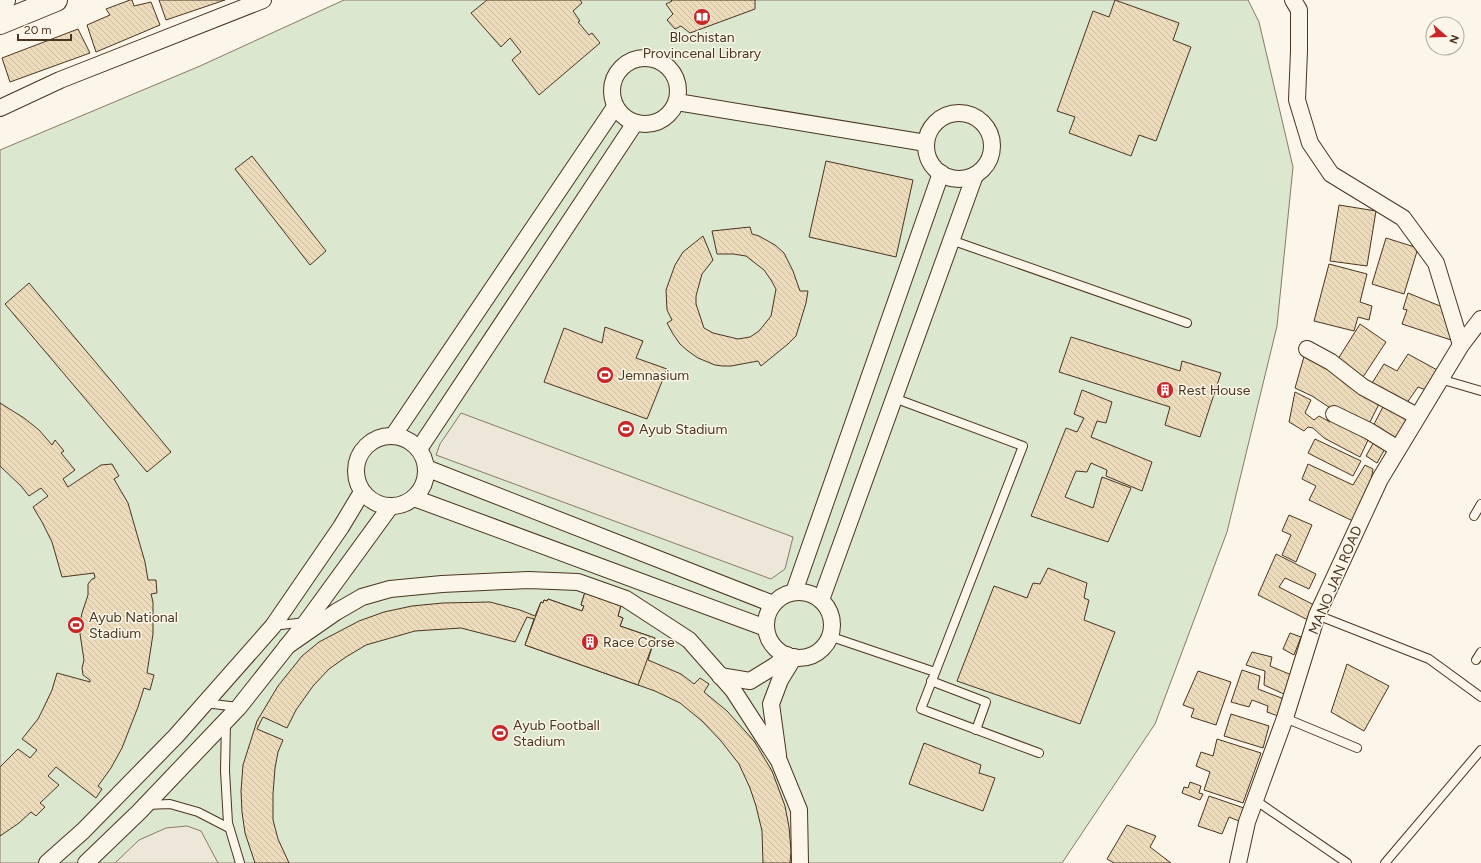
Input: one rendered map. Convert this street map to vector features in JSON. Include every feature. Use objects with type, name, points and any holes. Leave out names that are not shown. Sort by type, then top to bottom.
[{"type":"main road","points":[[0,2],[4,0]]},
{"type":"main road","points":[[0,23],[56,0]]},
{"type":"street","points":[[0,108],[60,80],[263,0]]},
{"type":"street","points":[[1293,0],[1299,10],[1297,100],[1310,143],[1332,174],[1403,218],[1436,263],[1461,345]]},
{"type":"street","points":[[642,58],[653,58],[663,63],[671,70],[677,80],[679,90],[677,102],[673,111],[656,123],[645,125],[627,120],[620,114],[616,107],[612,97],[612,86],[616,75],[623,66],[632,61],[642,58]]},
{"type":"street","points":[[677,102],[926,143]]},
{"type":"street","points":[[393,436],[616,107]]},
{"type":"street","points":[[956,113],[967,114],[977,118],[986,126],[991,136],[992,147],[990,158],[984,168],[975,175],[967,178],[958,179],[941,173],[929,160],[926,143],[929,132],[936,122],[945,116],[956,113]]},
{"type":"street","points":[[418,449],[635,123]]},
{"type":"street","points":[[794,592],[941,173]]},
{"type":"street","points":[[821,600],[975,175]]},
{"type":"street","name":"MANO JAN ROAD","points":[[1238,863],[1247,822],[1285,718],[1317,615],[1380,479],[1461,345],[1481,319]]},
{"type":"street","points":[[1307,349],[1331,362],[1363,386],[1417,416]]},
{"type":"street","points":[[1334,414],[1369,431],[1398,449]]},
{"type":"street","points":[[393,436],[407,440],[418,449],[424,458],[426,479],[414,498],[407,503],[390,507],[379,505],[370,500],[362,492],[357,482],[355,471],[357,460],[362,450],[371,442],[381,437],[393,436]]},
{"type":"street","points":[[426,468],[773,604]]},
{"type":"street","points":[[47,863],[82,831],[171,742],[273,626],[341,527],[362,492]]},
{"type":"street","points":[[414,498],[766,628]]},
{"type":"street","points":[[86,863],[146,805],[239,707],[307,621],[390,507]]},
{"type":"street","points":[[287,646],[336,612],[362,597],[390,589],[442,584],[528,580],[578,582],[626,599],[689,640],[733,690],[779,761],[799,810],[800,863]]},
{"type":"street","points":[[794,592],[808,593],[821,600],[827,608],[830,617],[830,636],[824,646],[816,653],[805,657],[791,656],[779,651],[768,637],[766,628],[766,620],[773,604],[779,598],[794,592]]},
{"type":"street","points":[[307,621],[336,612]]},
{"type":"street","points":[[720,676],[750,681],[791,656]]},
{"type":"street","points":[[779,761],[771,704],[791,656]]},
{"type":"lane","points":[[951,240],[1188,323]]},
{"type":"lane","points":[[1440,379],[1481,391]]},
{"type":"lane","points":[[894,398],[1023,446],[920,709],[1039,753]]},
{"type":"lane","points":[[1474,516],[1481,504]]},
{"type":"lane","points":[[1317,615],[1429,659],[1481,697]]},
{"type":"lane","points":[[273,626],[307,621]]},
{"type":"lane","points":[[830,636],[935,672]]},
{"type":"lane","points":[[1476,660],[1481,652]]},
{"type":"lane","points":[[931,681],[986,702],[976,730]]},
{"type":"lane","points":[[206,703],[239,707]]},
{"type":"lane","points":[[1285,718],[1357,748]]},
{"type":"lane","points":[[226,720],[225,771],[229,828],[240,863]]},
{"type":"lane","points":[[1385,863],[1481,750]]},
{"type":"lane","points":[[1256,800],[1348,863]]},
{"type":"lane","points":[[146,805],[170,804],[198,812],[229,828]]},
{"type":"green space","name":"Ayub Stadium","points":[[344,0],[1248,0],[1259,22],[1293,167],[1277,326],[1227,532],[1155,724],[1062,863],[0,863],[0,150],[200,66]]},
{"type":"shaded area","points":[[461,413],[793,537],[785,569],[771,579],[436,455],[440,444]]},
{"type":"shaded area","points":[[187,826],[201,831],[218,863],[115,863],[139,840],[166,828]]},
{"type":"building","points":[[132,0],[134,6],[151,2],[160,25],[96,52],[87,25],[110,15],[106,9]]},
{"type":"building","points":[[159,0],[225,0],[166,20]]},
{"type":"building","points":[[487,0],[580,0],[582,3],[573,11],[580,21],[578,22],[589,35],[592,33],[600,43],[539,95],[512,60],[521,52],[510,38],[501,47],[471,13]]},
{"type":"building","name":"Blochistan Provincenal Library","points":[[671,0],[755,0],[755,9],[690,33],[681,26],[675,29],[667,20],[673,14],[666,4],[672,1]]},
{"type":"building","points":[[1115,0],[1179,23],[1173,40],[1191,47],[1156,141],[1139,135],[1131,156],[1069,133],[1075,117],[1057,111],[1093,11],[1109,17]]},
{"type":"building","points":[[78,29],[90,53],[10,82],[2,58]]},
{"type":"building","points":[[252,156],[326,251],[310,265],[235,169]]},
{"type":"building","points":[[826,161],[913,180],[896,257],[809,237]]},
{"type":"building","points":[[1339,205],[1376,211],[1367,266],[1330,261]]},
{"type":"building","points":[[750,227],[752,234],[759,236],[775,245],[784,253],[793,271],[800,291],[808,291],[806,303],[796,336],[761,366],[758,361],[731,366],[715,365],[698,358],[688,351],[680,344],[673,334],[667,323],[672,320],[667,310],[666,290],[675,265],[683,252],[703,236],[713,260],[702,274],[696,296],[696,304],[704,328],[713,333],[738,339],[750,337],[759,331],[771,316],[776,289],[764,270],[746,256],[717,254],[712,231]]},
{"type":"building","points":[[1386,238],[1418,248],[1404,294],[1372,284]]},
{"type":"building","points":[[1329,264],[1367,274],[1360,302],[1372,306],[1369,320],[1358,317],[1354,331],[1314,321]]},
{"type":"building","points":[[29,283],[171,452],[147,472],[5,304]]},
{"type":"building","points":[[1408,293],[1445,308],[1451,340],[1402,324],[1407,310],[1403,309]]},
{"type":"building","points":[[1360,324],[1386,342],[1363,377],[1338,359]]},
{"type":"building","name":"Jemnasium","points":[[605,327],[643,341],[636,358],[667,369],[647,419],[544,382],[564,328],[602,343]]},
{"type":"building","name":"Rest House","points":[[1071,337],[1180,371],[1182,361],[1221,373],[1200,437],[1165,425],[1170,407],[1059,372]]},
{"type":"building","points":[[1305,353],[1380,402],[1368,426],[1338,413],[1312,396],[1295,388]]},
{"type":"building","points":[[1408,354],[1439,371],[1429,391],[1418,387],[1404,407],[1369,388],[1384,364],[1397,371]]},
{"type":"building","points":[[1082,390],[1112,402],[1106,423],[1097,421],[1091,437],[1152,462],[1142,491],[1106,476],[1107,470],[1091,463],[1087,472],[1076,471],[1065,497],[1093,508],[1102,477],[1131,488],[1108,542],[1031,516],[1066,428],[1077,432],[1084,418],[1074,414]]},
{"type":"building","points":[[1295,392],[1311,400],[1305,413],[1314,420],[1319,416],[1330,422],[1333,418],[1370,436],[1360,457],[1324,438],[1313,428],[1308,427],[1304,431],[1289,422]]},
{"type":"building","name":"Ayub National Stadium","points":[[0,403],[24,418],[39,430],[52,445],[55,440],[64,451],[61,453],[75,470],[63,479],[68,487],[101,465],[112,464],[119,476],[114,479],[128,503],[145,562],[148,580],[156,580],[157,593],[151,594],[153,602],[153,634],[147,673],[154,675],[150,690],[144,688],[122,748],[111,768],[98,786],[102,789],[96,798],[56,767],[48,776],[59,785],[40,803],[45,807],[36,816],[31,812],[19,823],[0,836],[0,767],[18,749],[30,758],[37,750],[22,739],[38,719],[52,690],[57,673],[90,682],[90,680],[83,675],[82,668],[84,660],[79,627],[88,595],[88,584],[95,578],[94,573],[62,577],[52,542],[33,507],[48,496],[41,488],[29,496],[0,466]]},
{"type":"building","points":[[1385,403],[1411,417],[1396,444],[1372,428]]},
{"type":"building","points":[[1315,439],[1361,461],[1353,476],[1308,453]]},
{"type":"building","points":[[1375,440],[1386,447],[1377,463],[1366,456]]},
{"type":"building","points":[[1308,464],[1353,485],[1365,465],[1373,469],[1369,493],[1355,522],[1309,500],[1316,486],[1302,479]]},
{"type":"building","points":[[1289,515],[1312,525],[1296,562],[1282,555],[1291,535],[1282,531]]},
{"type":"building","points":[[1276,554],[1316,574],[1309,589],[1285,578],[1279,587],[1316,606],[1310,621],[1258,595]]},
{"type":"building","points":[[1048,568],[1087,583],[1084,598],[1089,600],[1084,620],[1115,632],[1080,724],[957,681],[994,586],[1027,598],[1033,583],[1040,584]]},
{"type":"building","points":[[585,592],[621,605],[618,616],[623,618],[620,626],[655,638],[648,660],[681,674],[694,684],[700,678],[709,684],[704,692],[727,711],[754,741],[772,771],[785,806],[789,827],[791,851],[790,863],[763,863],[762,831],[750,788],[739,764],[721,741],[702,721],[680,703],[655,691],[525,645],[534,619],[527,617],[515,642],[461,628],[415,631],[366,645],[329,669],[313,686],[296,710],[287,728],[263,717],[257,729],[283,740],[278,752],[275,768],[273,820],[278,839],[289,863],[255,863],[245,833],[242,812],[241,791],[243,765],[257,721],[278,686],[302,656],[319,642],[359,621],[384,612],[412,606],[443,603],[490,602],[520,610],[535,616],[541,602],[543,603],[544,600],[547,601],[548,599],[582,611],[584,606],[581,605]]},
{"type":"building","name":"Race Corse","points":[[585,592],[621,605],[618,616],[623,618],[620,626],[655,638],[638,685],[525,645],[541,602],[543,603],[544,600],[547,601],[548,599],[582,611],[584,606],[581,605]]},
{"type":"building","points":[[1290,633],[1301,637],[1294,655],[1283,649]]},
{"type":"building","points":[[1252,652],[1272,657],[1270,666],[1294,676],[1286,695],[1264,685],[1265,671],[1246,665]]},
{"type":"building","points":[[1347,664],[1389,686],[1364,731],[1331,712]]},
{"type":"building","points":[[1242,670],[1260,676],[1258,689],[1284,699],[1278,716],[1267,712],[1268,706],[1252,700],[1249,707],[1231,702]]},
{"type":"building","points":[[1198,671],[1231,682],[1216,725],[1191,717],[1194,709],[1183,705]]},
{"type":"building","points":[[1231,714],[1269,726],[1263,748],[1224,736]]},
{"type":"building","points":[[1217,739],[1261,753],[1243,803],[1204,790],[1210,772],[1196,766],[1201,752],[1213,756]]},
{"type":"building","points":[[924,743],[981,765],[979,773],[995,778],[983,811],[909,784]]},
{"type":"building","points":[[1190,782],[1201,786],[1199,793],[1203,794],[1200,800],[1182,793],[1184,787],[1188,788]]},
{"type":"building","points":[[1209,796],[1244,808],[1239,821],[1229,817],[1222,834],[1198,826]]},
{"type":"building","points":[[1127,825],[1156,836],[1150,847],[1171,863],[1114,863],[1107,859]]},
{"type":"place","name":"Blochistan Provincenal Library","points":[[702,17]]},
{"type":"place","name":"Jemnasium","points":[[605,375]]},
{"type":"place","name":"Rest House","points":[[1165,390]]},
{"type":"place","name":"Ayub Stadium","points":[[626,429]]},
{"type":"place","name":"Ayub National Stadium","points":[[76,625]]},
{"type":"place","name":"Race Corse","points":[[590,642]]},
{"type":"place","name":"Ayub Football Stadium","points":[[500,733]]}]
